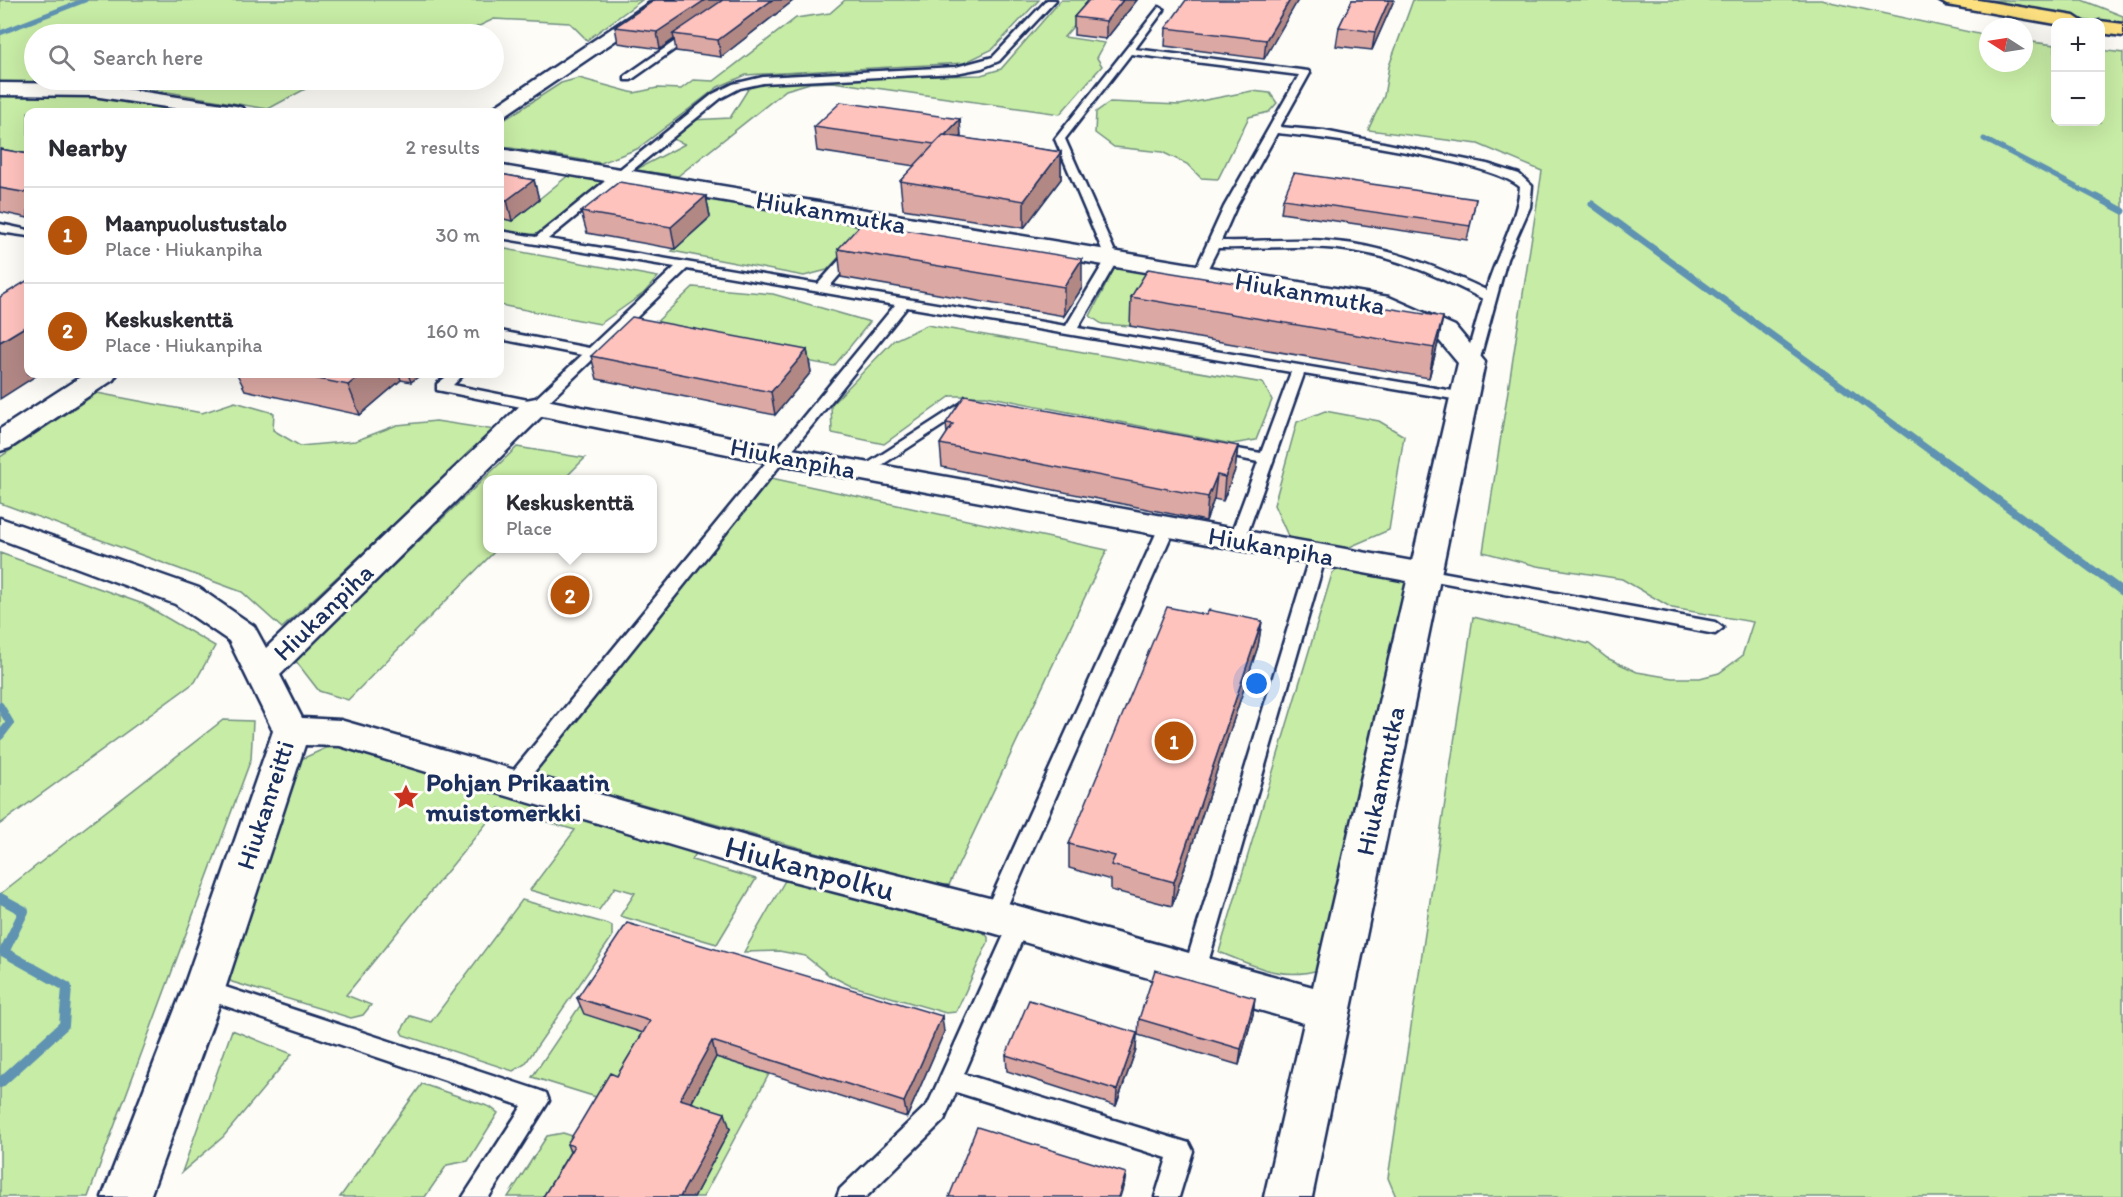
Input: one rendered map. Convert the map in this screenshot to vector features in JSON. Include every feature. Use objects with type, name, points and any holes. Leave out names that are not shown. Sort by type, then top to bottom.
[{"type":"main road","points":[[1947,0],[2051,18]]},
{"type":"main road","points":[[2105,28],[2123,30]]},
{"type":"street","points":[[503,108],[666,0]]},
{"type":"street","points":[[0,89],[24,89]]},
{"type":"street","points":[[93,90],[210,108]]},
{"type":"street","name":"Hiukanmutka","points":[[504,157],[617,176],[873,229],[1112,259],[1389,305],[1446,332],[1472,362],[1288,1197]]},
{"type":"street","points":[[0,442],[98,378]]},
{"type":"street","name":"Hiukanpiha","points":[[263,671],[536,406],[781,456],[1425,574]]},
{"type":"street","name":"Hiukanreitti","points":[[0,528],[187,596],[242,634],[263,671],[291,731],[204,989],[126,1197]]},
{"type":"street","name":"Hiukanpolku","points":[[291,731],[340,733],[515,782],[781,862],[1006,920],[1329,1011]]},
{"type":"lane","points":[[538,241],[717,96],[737,86],[795,77],[956,70],[979,66],[996,59],[1052,0]]},
{"type":"lane","points":[[1070,330],[1112,259],[1060,140],[1159,10]]},
{"type":"lane","points":[[628,78],[702,26]]},
{"type":"lane","points":[[1129,51],[1307,69],[1230,207],[1200,273]]},
{"type":"lane","points":[[1274,129],[1324,134],[1487,167],[1515,176],[1526,186],[1524,207],[1501,259],[1472,362]]},
{"type":"lane","points":[[0,228],[24,232]]},
{"type":"lane","points":[[821,288],[873,229]]},
{"type":"lane","points":[[504,235],[1465,397]]},
{"type":"lane","points":[[1215,244],[1324,244],[1359,248],[1421,266],[1490,297]]},
{"type":"lane","points":[[453,378],[442,387],[536,406],[684,265]]},
{"type":"lane","points":[[515,782],[904,302]]},
{"type":"lane","points":[[504,337],[593,353]]},
{"type":"lane","points":[[1237,540],[1299,369]]},
{"type":"lane","points":[[863,471],[963,406],[986,410]]},
{"type":"lane","points":[[1197,446],[1266,459]]},
{"type":"lane","points":[[849,1197],[936,1112],[951,1080],[1006,920],[1167,527]]},
{"type":"lane","points":[[1194,973],[1318,555]]},
{"type":"lane","points":[[1425,574],[1715,628]]},
{"type":"lane","points":[[204,989],[537,1101],[475,1197]]},
{"type":"lane","points":[[951,1080],[1181,1151],[1167,1197]]},
{"type":"green space","points":[[0,0],[642,0],[587,40],[570,23],[494,19],[483,24],[24,24],[24,83],[0,83]]},
{"type":"green space","points":[[845,0],[1039,0],[993,49],[964,63],[746,75],[718,87],[637,149],[601,163],[504,146],[504,120],[561,83],[579,78],[634,93],[657,88],[681,89],[693,80],[714,81],[796,18],[830,13]]},
{"type":"green space","points":[[1061,0],[1096,0],[1064,37],[1105,43],[1097,58],[1102,66],[1060,114],[833,82],[810,83],[786,90],[678,176],[635,170],[685,144],[670,138],[691,120],[730,118],[750,86],[818,79],[981,75],[1001,69]]},
{"type":"green space","points":[[1413,0],[1821,0],[1979,34],[1979,72],[2033,72],[2033,42],[2051,44],[2051,126],[2105,126],[2105,51],[2123,53],[2123,1197],[1396,1197],[1388,1178],[1473,617],[1589,644],[1607,658],[1637,672],[1672,678],[1700,678],[1719,673],[1742,656],[1753,622],[1672,608],[1622,579],[1537,566],[1483,552],[1542,171],[1478,144],[1368,130],[1384,96],[1389,66]]},
{"type":"green space","points":[[1968,0],[2082,0],[2123,16],[2123,27],[2105,24],[2105,18],[2071,18]]},
{"type":"green space","points":[[156,90],[303,90],[270,108]]},
{"type":"green space","points":[[1252,91],[1270,93],[1277,103],[1269,112],[1249,117],[1218,179],[1201,178],[1187,164],[1162,152],[1114,147],[1095,133],[1096,112],[1110,102],[1180,105]]},
{"type":"green space","points":[[85,92],[184,108],[24,108],[24,177],[0,173],[0,93]]},
{"type":"green space","points":[[570,174],[604,178],[602,184],[540,233],[529,235],[504,231],[504,219],[512,221]]},
{"type":"green space","points":[[626,182],[863,221],[863,231],[827,270],[804,276],[672,251],[710,218]]},
{"type":"green space","points":[[504,249],[658,277],[644,293],[600,324],[504,306]]},
{"type":"green space","points":[[1125,265],[1441,339],[1437,347],[1147,298],[1130,326],[1102,324],[1090,316],[1114,269]]},
{"type":"green space","points":[[693,287],[773,294],[870,322],[834,366],[646,332]]},
{"type":"green space","points":[[927,325],[1263,383],[1272,400],[1256,440],[1232,444],[986,396],[951,396],[884,444],[832,433],[831,405],[894,340]]},
{"type":"green space","points":[[97,393],[202,413],[235,402],[274,413],[273,430],[300,446],[355,441],[397,425],[436,421],[495,430],[282,628],[242,592],[0,503],[0,457]]},
{"type":"green space","points":[[1325,411],[1379,421],[1404,436],[1389,530],[1345,549],[1290,540],[1274,505],[1297,422]]},
{"type":"green space","points":[[517,447],[585,458],[568,475],[488,475]]},
{"type":"green space","points":[[771,478],[1107,550],[949,885],[934,885],[531,773]]},
{"type":"green space","points":[[483,480],[483,553],[493,553],[348,700],[319,691],[295,660]]},
{"type":"green space","points":[[0,553],[143,604],[215,646],[195,682],[0,824]]},
{"type":"green space","points":[[1339,568],[1396,576],[1407,584],[1318,970],[1305,973],[1280,973],[1219,952],[1332,574]]},
{"type":"green space","points":[[223,720],[253,721],[251,759],[88,1197],[0,1197],[0,894]]},
{"type":"green space","points":[[338,746],[697,852],[692,860],[756,879],[717,944],[620,916],[635,893],[615,887],[599,910],[530,890],[575,830],[499,808],[346,995],[371,1005],[363,1015],[351,1018],[232,982],[228,979],[297,761],[326,748]]},
{"type":"green space","points":[[787,877],[977,926],[988,937],[988,942],[956,1012],[946,1013],[849,985],[829,975],[805,956],[779,951],[744,952]]},
{"type":"green space","points":[[522,900],[612,926],[612,937],[525,1064],[513,1071],[403,1035],[401,1031],[410,1016],[431,1022]]},
{"type":"green space","points":[[627,936],[656,1037],[609,1101],[532,1077]]},
{"type":"green space","points":[[232,1030],[292,1054],[223,1137],[182,1172]]},
{"type":"green space","points":[[716,1057],[769,1074],[703,1197],[694,1197],[730,1129],[685,1114]]},
{"type":"green space","points":[[422,1084],[490,1107],[498,1113],[468,1161],[447,1165],[425,1197],[340,1197]]},
{"type":"green space","points":[[563,1133],[585,1140],[559,1197],[508,1197],[547,1136]]},
{"type":"building","points":[[655,0],[705,0],[657,32],[615,27]]},
{"type":"building","points":[[723,0],[772,0],[718,40],[673,34]]},
{"type":"building","points":[[1089,0],[1123,0],[1106,21],[1074,17]]},
{"type":"building","points":[[1186,0],[1290,0],[1266,40],[1166,28]]},
{"type":"building","points":[[1352,0],[1389,0],[1375,32],[1339,27]]},
{"type":"building","points":[[841,102],[960,119],[934,144],[814,127]]},
{"type":"building","points":[[943,135],[1061,152],[1024,201],[900,181]]},
{"type":"building","points":[[0,149],[24,153],[24,192],[0,188]]},
{"type":"building","points":[[1294,173],[1476,199],[1470,226],[1283,199]]},
{"type":"building","points":[[504,175],[534,180],[507,200],[504,199]]},
{"type":"building","points":[[619,182],[706,196],[671,227],[581,212]]},
{"type":"building","points":[[862,223],[1082,259],[1064,287],[838,249]]},
{"type":"building","points":[[1148,269],[1443,317],[1434,348],[1131,297]]},
{"type":"building","points":[[24,282],[24,327],[0,342],[0,297]]},
{"type":"building","points":[[632,317],[807,350],[771,392],[591,356]]},
{"type":"building","points":[[313,378],[357,378],[348,385]]},
{"type":"building","points":[[965,395],[1238,446],[1225,477],[1217,475],[1208,497],[940,444],[953,424],[946,423]]},
{"type":"building","points":[[1167,607],[1206,615],[1209,610],[1262,621],[1174,882],[1111,865],[1115,856],[1069,844]]},
{"type":"building","points":[[627,923],[942,1016],[904,1102],[712,1041],[680,1099],[725,1113],[680,1197],[543,1197],[574,1146],[567,1144],[610,1073],[617,1076],[650,1021],[577,998]]},
{"type":"building","points":[[1155,970],[1255,998],[1241,1049],[1139,1019]]},
{"type":"building","points":[[1029,1000],[1137,1033],[1117,1090],[1006,1055]]},
{"type":"building","points":[[977,1127],[1126,1173],[1118,1197],[949,1197]]},
{"type":"waterway","points":[[0,33],[85,0]]},
{"type":"waterway","points":[[1984,139],[2099,199]]},
{"type":"waterway","points":[[2097,197],[2123,211]]},
{"type":"waterway","points":[[1592,204],[1933,453]]},
{"type":"waterway","points":[[1931,451],[2123,592]]},
{"type":"waterway","points":[[0,706],[10,723],[0,736]]},
{"type":"waterway","points":[[0,898],[24,911],[4,952],[67,987],[64,1025],[0,1083]]},
{"type":"place","name":"Keskuskenttä","points":[[570,595]]},
{"type":"place","name":"Maanpuolustustalo","points":[[1174,741]]},
{"type":"place","name":"Pohjan Prikaatin muistomerkki","points":[[406,797]]}]
